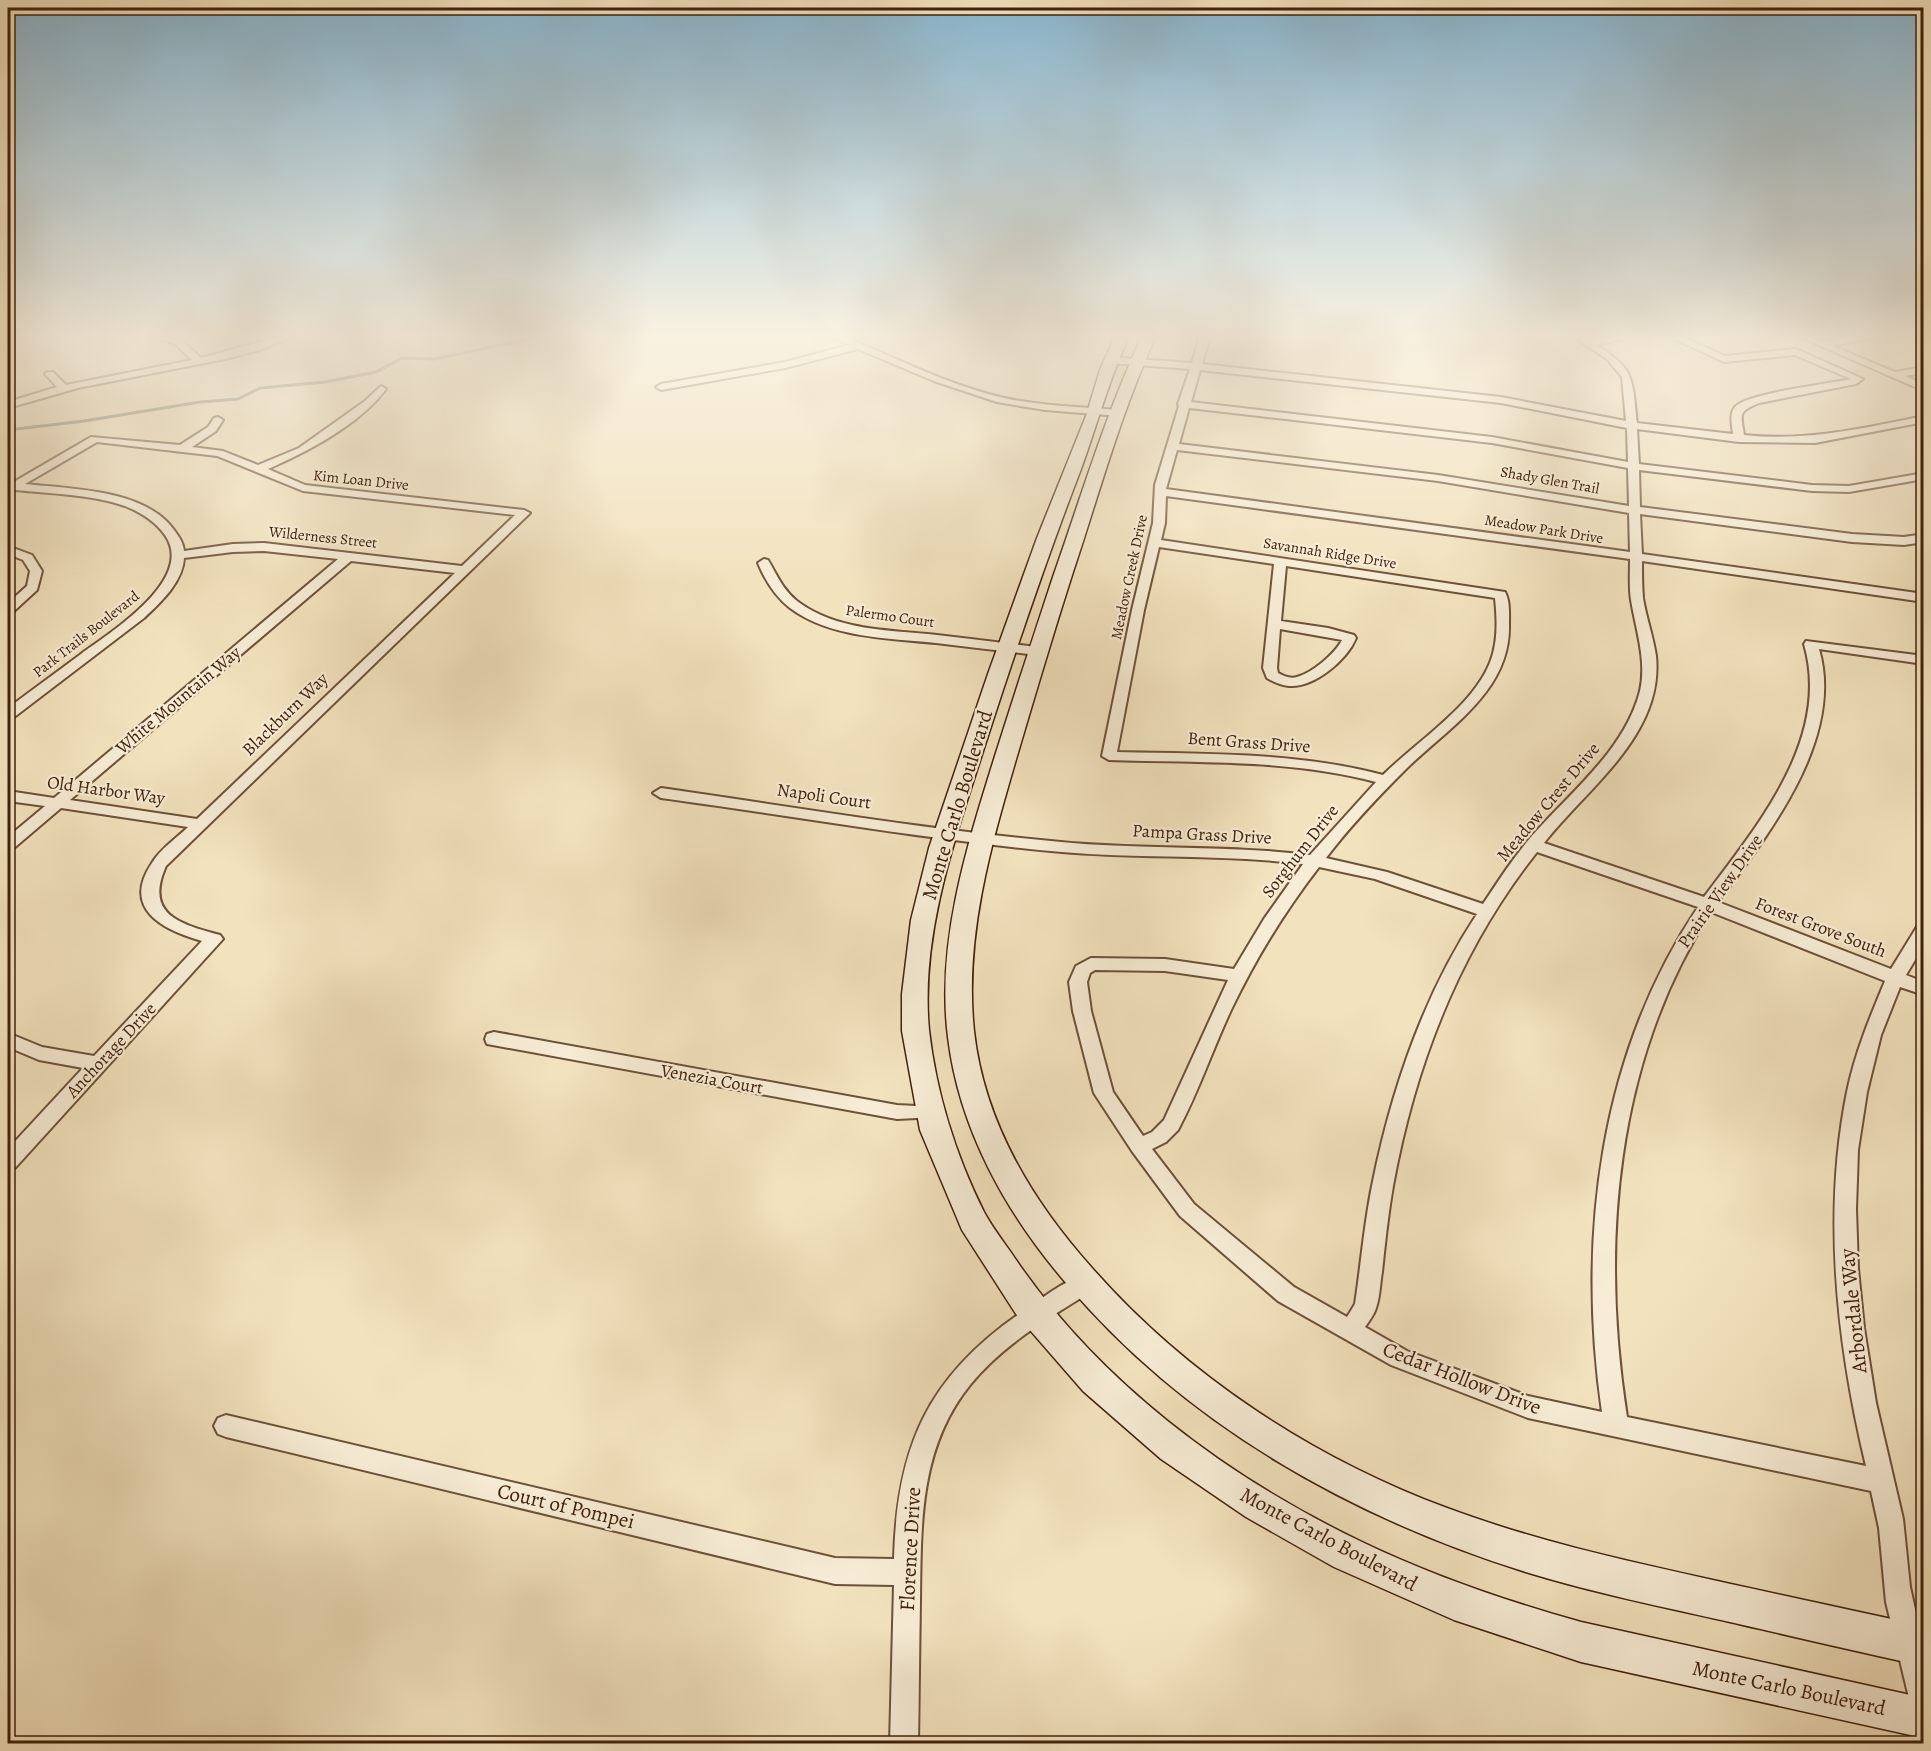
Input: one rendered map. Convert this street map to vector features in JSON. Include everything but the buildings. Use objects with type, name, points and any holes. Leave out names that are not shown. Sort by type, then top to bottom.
[{"type":"main road","name":"Monte Carlo Boulevard","points":[[1104,418],[1036,561],[945,832],[924,917],[916,990],[918,1051],[930,1112],[945,1161],[969,1216],[1002,1271],[1034,1314],[1079,1364],[1115,1398],[1199,1465],[1278,1517],[1389,1574],[1473,1608],[1581,1642],[1923,1718]]},
{"type":"main road","name":"Monte Carlo Boulevard","points":[[1106,418],[1073,542],[982,837],[966,904],[959,969],[959,1016],[969,1080],[985,1128],[1007,1174],[1037,1222],[1084,1284],[1134,1334],[1189,1381],[1220,1404],[1315,1465],[1395,1505],[1504,1547],[1579,1569],[1916,1644]]},
{"type":"street","points":[[260,469],[303,450],[348,418]]},
{"type":"street","name":"Meadow Creek Drive","points":[[1109,756],[1138,610],[1159,524],[1160,492],[1179,418]]},
{"type":"street","points":[[1301,418],[1492,440],[1632,466],[1833,489],[1869,486],[1923,476]]},
{"type":"street","points":[[1581,418],[1632,426],[1776,442],[1801,441],[1923,419]]},
{"type":"street","name":"Meadow Crest Drive","points":[[1351,1331],[1366,1306],[1382,1188],[1403,1097],[1424,1036],[1446,983],[1486,911],[1533,845],[1615,754],[1642,708],[1647,690],[1649,657],[1639,612],[1634,558],[1631,418]]},
{"type":"street","points":[[1737,418],[1739,439]]},
{"type":"street","points":[[183,448],[212,429],[218,420]]},
{"type":"street","name":"Kim Loan Drive","points":[[9,487],[95,439],[219,453],[303,488],[524,513]]},
{"type":"street","name":"Shady Glen Trail","points":[[1172,446],[1460,481],[1634,510],[1852,538],[1904,541],[1923,538]]},
{"type":"street","points":[[9,487],[84,494],[137,507],[156,518],[170,530],[176,537],[179,555]]},
{"type":"street","name":"Meadow Park Drive","points":[[1160,492],[1514,539],[1923,598]]},
{"type":"street","name":"Blackburn Way","points":[[214,939],[188,932],[164,920],[153,908],[149,892],[153,874],[159,864],[524,513]]},
{"type":"street","name":"Savannah Ridge Drive","points":[[1155,543],[1501,595]]},
{"type":"street","name":"Wilderness Street","points":[[179,555],[248,546],[464,570]]},
{"type":"street","points":[[8,550],[28,558],[35,566],[36,576],[28,593],[8,609]]},
{"type":"street","name":"Park Trails Boulevard","points":[[8,715],[148,609],[170,582],[179,555]]},
{"type":"street","name":"White Mountain Way","points":[[8,845],[349,556]]},
{"type":"street","points":[[1273,624],[1349,638],[1343,649],[1310,678],[1290,682],[1270,672],[1273,624],[1280,562]]},
{"type":"street","name":"Palermo Court","points":[[764,563],[772,582],[787,600],[800,610],[826,622],[868,631],[1038,651]]},
{"type":"street","name":"Sorghum Drive","points":[[1139,1146],[1159,1137],[1172,1125],[1239,976],[1281,906],[1314,861],[1385,780],[1460,712],[1489,678],[1496,667],[1503,643],[1501,595]]},
{"type":"street","name":"Prairie View Drive","points":[[1616,1427],[1606,1356],[1603,1272],[1609,1187],[1622,1101],[1646,1023],[1674,956],[1707,904],[1753,845],[1781,803],[1798,766],[1809,734],[1815,702],[1818,672],[1811,644],[1923,660]]},
{"type":"street","name":"Bent Grass Drive","points":[[1109,756],[1271,761],[1362,773],[1385,780]]},
{"type":"street","name":"Napoli Court","points":[[661,793],[982,837]]},
{"type":"street","name":"Old Harbor Way","points":[[8,796],[199,824]]},
{"type":"street","name":"Pampa Grass Drive","points":[[982,837],[1063,847],[1258,856],[1314,861],[1400,881],[1486,911]]},
{"type":"street","name":"Forest Grove South","points":[[1533,845],[1707,904],[1923,988]]},
{"type":"street","name":"Arbordale Way","points":[[1923,929],[1895,976],[1860,1072],[1851,1129],[1846,1206],[1847,1276],[1861,1389],[1892,1534],[1896,1584],[1916,1644],[1923,1702]]},
{"type":"street","name":"Anchorage Drive","points":[[8,1162],[214,939]]},
{"type":"street","name":"Cedar Hollow Drive","points":[[1239,976],[1212,969],[1155,963],[1091,964],[1082,970],[1078,982],[1082,1011],[1104,1093],[1139,1146],[1187,1210],[1287,1294],[1399,1358],[1528,1407],[1881,1481]]},
{"type":"street","name":"Venezia Court","points":[[494,1039],[897,1112],[930,1112]]},
{"type":"street","points":[[8,1040],[39,1053],[98,1064]]},
{"type":"street","name":"Florence Drive","points":[[904,1743],[910,1492],[917,1460],[929,1429],[950,1392],[978,1358],[1034,1314],[1084,1284]]},
{"type":"street","name":"Court of Pompei","points":[[226,1426],[835,1571],[907,1572]]},
{"type":"waterway","points":[[8,430],[104,418]]}]
